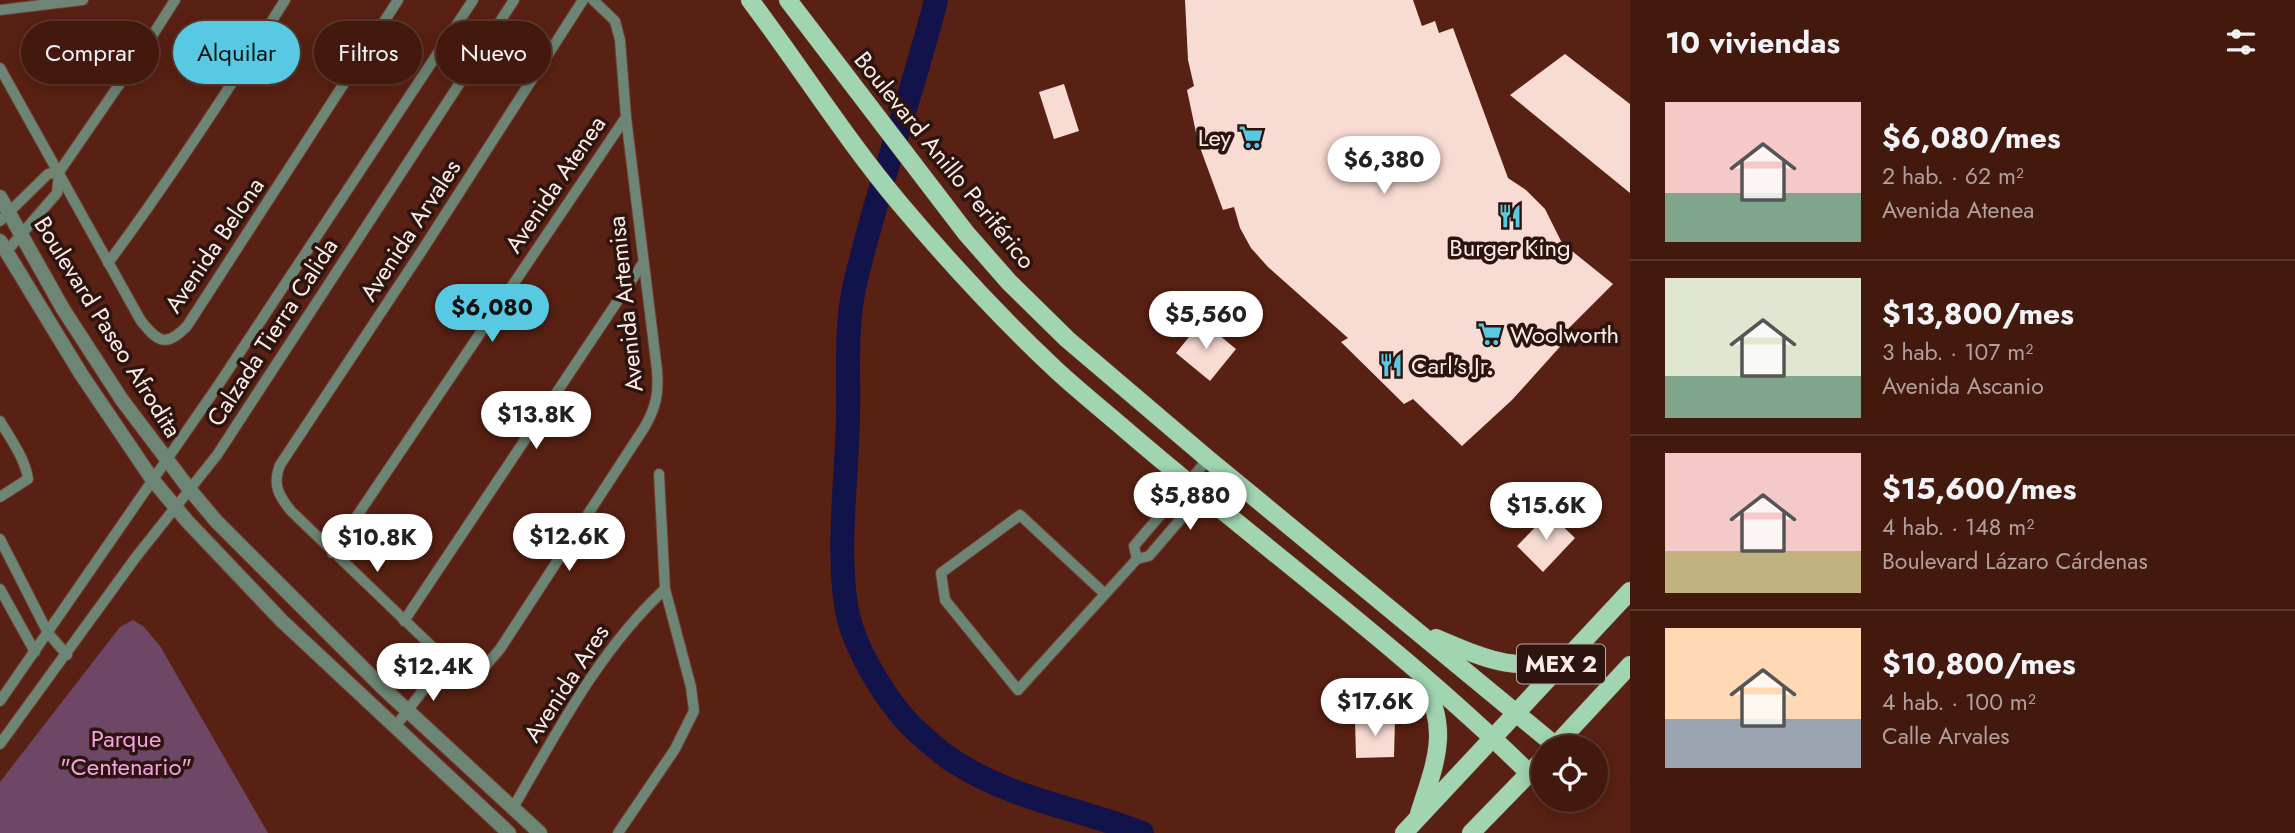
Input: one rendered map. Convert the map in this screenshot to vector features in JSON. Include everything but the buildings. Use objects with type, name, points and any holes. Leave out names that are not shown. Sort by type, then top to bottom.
[{"type":"main road","points":[[750,0],[900,204],[979,294],[1014,329],[1055,369],[1195,490],[1417,671],[1529,773]]},
{"type":"main road","name":"Boulevard Anillo Periférico","points":[[788,0],[966,233],[1009,282],[1067,339],[1215,465],[1517,713],[1537,735]]},
{"type":"main road","name":"MEX 2","points":[[1404,833],[1630,591]]},
{"type":"main road","points":[[1418,631],[1469,652],[1524,665],[1543,663],[1578,646]]},
{"type":"main road","name":"MEX 2","points":[[1565,735],[1630,665]]},
{"type":"main road","points":[[1417,671],[1431,695],[1437,713],[1439,734],[1434,766],[1418,818]]},
{"type":"main road","name":"MEX 2","points":[[1471,833],[1529,773]]},
{"type":"street","points":[[0,10],[83,0]]},
{"type":"street","points":[[3,246],[22,236],[57,193],[60,172],[174,0]]},
{"type":"street","points":[[108,263],[235,80],[285,0]]},
{"type":"street","name":"Avenida Belona","points":[[0,68],[141,321],[152,335],[164,341],[177,336],[187,326],[398,0]]},
{"type":"street","name":"Calzada Tierra Calida","points":[[0,701],[217,387],[472,0]]},
{"type":"street","name":"Calzada Tierra Calida","points":[[0,744],[136,557],[190,490],[258,392],[514,0]]},
{"type":"street","name":"Avenida Arvales","points":[[332,553],[291,511],[277,492],[275,483],[280,466],[424,249],[583,0]]},
{"type":"street","name":"Avenida Artemisa","points":[[446,660],[466,674],[476,673],[488,666],[655,410],[658,397],[618,31],[615,21],[593,0]]},
{"type":"street","name":"Avenida Atenea","points":[[332,553],[626,117]]},
{"type":"street","points":[[4,217],[48,174],[60,172]]},
{"type":"street","name":"Boulevard Paseo Afrodita","points":[[0,197],[4,217],[22,236],[64,309],[122,400],[166,461],[217,522],[407,712],[540,833]]},
{"type":"street","name":"Boulevard Paseo Afrodita","points":[[3,246],[81,374],[152,479],[176,508],[282,621],[505,832]]},
{"type":"street","points":[[404,621],[643,263]]},
{"type":"street","points":[[0,421],[20,455],[28,480],[0,497]]},
{"type":"street","points":[[1105,594],[1020,515],[941,573],[945,600],[1018,690],[1137,559],[1149,556],[1175,526],[1195,490],[1215,465]]},
{"type":"street","points":[[1137,559],[1134,546],[1162,514],[1195,490],[1215,465]]},
{"type":"street","points":[[618,833],[675,749],[694,711],[691,687],[665,589],[659,474]]},
{"type":"street","points":[[1162,514],[1175,526]]},
{"type":"street","points":[[1,544],[48,633],[66,654]]},
{"type":"street","points":[[332,553],[446,660],[395,727]]},
{"type":"street","points":[[7,601],[25,588]]},
{"type":"street","points":[[0,589],[35,652]]},
{"type":"street","name":"Avenida Ares","points":[[513,808],[597,671],[627,628],[665,589]]},
{"type":"green space","name":"Parque \"Centenario\"","points":[[133,620],[144,627],[160,646],[268,833],[0,833],[0,782],[120,627]]},
{"type":"waterway","points":[[936,0],[864,248],[852,300],[842,535],[843,582],[850,622],[864,658],[885,694],[910,724],[946,756],[999,785],[1142,833]]},
{"type":"place","name":"Ley","points":[[1251,137]]},
{"type":"place","name":"Burger King","points":[[1510,216]]},
{"type":"place","name":"Woolworth","points":[[1490,334]]},
{"type":"place","name":"Carl's Jr.","points":[[1391,365]]}]
